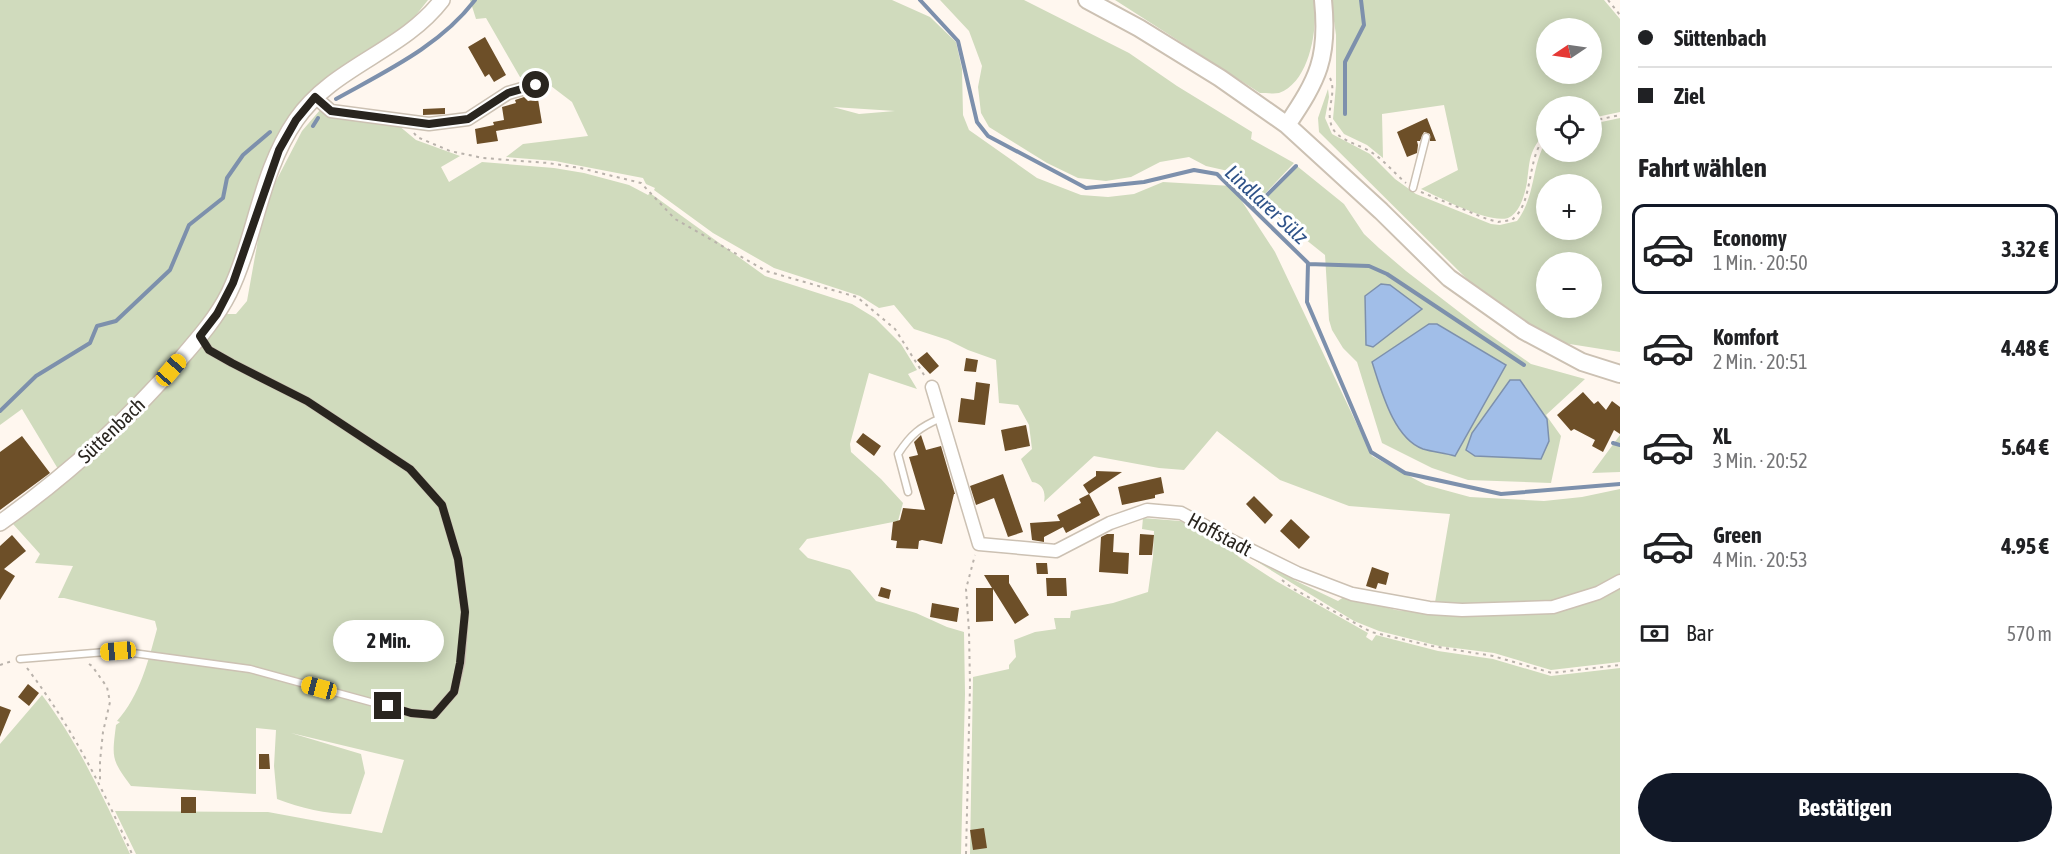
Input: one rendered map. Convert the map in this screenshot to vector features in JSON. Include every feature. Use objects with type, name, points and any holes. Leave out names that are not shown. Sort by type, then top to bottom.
[{"type":"main road","points":[[1088,0],[1139,28],[1220,78],[1287,125],[1373,203],[1449,278],[1524,331],[1582,362],[1620,374]]},
{"type":"main road","points":[[1287,125],[1317,78],[1325,34],[1323,0]]},
{"type":"street","name":"Süttenbach","points":[[0,523],[64,476],[99,444],[135,409],[200,336],[217,314],[233,283],[279,150],[296,120],[315,97],[334,80],[400,40],[438,1]]},
{"type":"street","points":[[315,97],[331,111],[429,124],[468,119],[508,93],[536,85]]},
{"type":"street","points":[[932,387],[980,544]]},
{"type":"street","name":"Hoffstadt","points":[[980,544],[1056,551],[1110,523],[1147,510],[1181,513],[1297,573],[1352,594],[1429,608],[1483,610],[1553,607],[1598,593],[1620,581]]},
{"type":"lane","points":[[1413,188],[1426,137]]},
{"type":"lane","points":[[20,659],[118,651],[250,669],[411,713],[434,715],[454,692],[460,663],[465,612],[458,559],[442,505],[410,469],[307,401],[209,350],[200,336]]},
{"type":"lane","points":[[908,492],[898,454],[908,437],[924,425],[941,418]]},
{"type":"path","points":[[1608,0],[1620,15]]},
{"type":"path","points":[[1602,119],[1620,115]]},
{"type":"path","points":[[406,121],[417,137],[450,151],[483,158],[559,165],[641,183],[675,219],[766,272],[857,297],[895,329],[932,387]]},
{"type":"path","points":[[966,854],[970,685],[966,589],[980,544]]},
{"type":"path","points":[[1276,576],[1292,588],[1371,632],[1432,646],[1493,656],[1552,673],[1620,665]]},
{"type":"path","points":[[73,655],[92,666],[108,687],[110,702],[101,752],[100,784]]},
{"type":"path","points":[[20,659],[74,735],[100,784],[132,854]]},
{"type":"green space","points":[[0,0],[428,0],[405,29],[299,107],[240,251],[199,338],[61,474],[22,409],[0,425]]},
{"type":"green space","points":[[470,0],[892,0],[930,17],[956,42],[962,69],[963,115],[969,130],[1037,178],[1081,195],[1108,197],[1134,194],[1163,182],[1232,186],[1275,252],[1372,456],[1426,485],[1470,497],[1544,501],[1582,497],[1620,489],[1620,662],[1551,670],[1494,653],[1439,646],[1379,631],[1354,621],[1233,547],[1290,573],[1294,580],[1338,601],[1345,596],[1396,610],[1433,614],[1450,514],[1349,506],[1280,480],[1217,431],[1184,470],[1159,468],[1094,456],[1044,502],[1043,489],[1039,484],[1032,482],[1021,459],[1032,449],[1029,425],[1018,405],[999,403],[996,360],[914,329],[894,305],[879,308],[860,296],[774,268],[713,233],[654,190],[655,188],[646,184],[643,178],[555,161],[506,157],[523,144],[588,136],[572,102],[551,86],[520,77],[486,18],[476,19]],"holes":[[[833,107],[895,111],[859,114]]]},
{"type":"green space","points":[[940,0],[1024,0],[1129,53],[1177,86],[1252,132],[1251,139],[1294,163],[1261,198],[1255,189],[1228,171],[1206,166],[1189,157],[1160,162],[1131,177],[1106,181],[1078,178],[1047,163],[989,127],[981,113],[978,87],[982,66],[969,31]]},
{"type":"green space","points":[[1115,0],[1314,0],[1315,25],[1310,53],[1298,78],[1290,87],[1279,93],[1260,93]]},
{"type":"green space","points":[[1331,0],[1604,0],[1620,19],[1620,112],[1602,116],[1602,96],[1536,96],[1536,144],[1531,155],[1525,192],[1519,208],[1508,218],[1500,219],[1477,214],[1421,189],[1458,170],[1444,105],[1382,114],[1383,158],[1367,145],[1344,134],[1333,119],[1336,35]]},
{"type":"green space","points":[[1328,89],[1329,97],[1325,118],[1332,134],[1370,154],[1395,179],[1416,194],[1491,224],[1500,225],[1517,221],[1523,211],[1531,192],[1538,162],[1602,162],[1602,122],[1620,118],[1620,352],[1557,342],[1483,295],[1319,132],[1318,118]]},
{"type":"green space","points":[[320,110],[398,125],[416,140],[460,156],[441,167],[449,182],[482,162],[584,173],[629,185],[648,195],[650,193],[765,276],[852,304],[875,318],[901,344],[917,370],[908,374],[917,389],[869,373],[850,444],[851,452],[903,503],[898,521],[807,539],[799,549],[808,558],[850,570],[876,601],[916,613],[964,632],[965,694],[961,854],[136,854],[115,811],[268,812],[382,833],[404,760],[291,733],[361,754],[365,773],[351,814],[314,810],[277,799],[274,766],[276,730],[256,728],[256,794],[131,786],[114,758],[116,725],[120,722],[117,721],[132,700],[142,678],[157,629],[155,621],[58,598],[73,566],[35,563],[40,554],[13,524],[78,472],[150,404],[226,314],[236,314],[247,301],[259,234],[275,183],[302,131]]},
{"type":"green space","points":[[1297,166],[1344,204],[1364,234],[1379,248],[1480,328],[1531,364],[1585,379],[1546,415],[1561,436],[1551,483],[1468,480],[1432,468],[1382,443],[1357,362],[1343,348],[1332,330],[1329,320],[1325,255],[1270,211],[1262,200]],"holes":[[[1429,324],[1437,324],[1506,365],[1372,362]],[[1520,380],[1547,419],[1549,441]]]},
{"type":"green space","points":[[1620,435],[1620,472],[1592,473]]},
{"type":"green space","points":[[1143,518],[1180,521],[1210,529],[1239,557],[1276,581],[1368,633],[1366,637],[1372,641],[1376,635],[1438,651],[1493,659],[1551,676],[1620,668],[1620,854],[970,854],[973,677],[1009,669],[1009,665],[1016,657],[1014,640],[1035,632],[1056,629],[1054,618],[1070,618],[1071,611],[1113,603],[1148,592],[1154,531],[1142,529]]},
{"type":"green space","points":[[42,695],[79,752],[130,854],[0,854],[0,744]]},
{"type":"water","points":[[1381,284],[1390,285],[1422,309],[1373,347],[1366,345],[1365,296]]},
{"type":"water","points":[[1429,324],[1437,324],[1506,365],[1455,456],[1423,449],[1404,435],[1390,412],[1372,362]]},
{"type":"water","points":[[1510,380],[1520,380],[1547,419],[1549,441],[1541,459],[1475,456],[1466,450],[1472,433]]},
{"type":"building","points":[[485,37],[506,75],[494,82],[489,74],[485,77],[468,47]]},
{"type":"building","points":[[524,97],[528,101],[538,99],[542,123],[496,131],[498,141],[477,144],[475,129],[494,125],[493,122],[504,120],[502,107],[516,103],[515,100]]},
{"type":"building","points":[[445,108],[445,114],[423,115],[423,109]]},
{"type":"building","points":[[1427,118],[1436,141],[1430,141],[1430,134],[1424,132],[1420,141],[1417,141],[1417,153],[1407,157],[1397,132]]},
{"type":"building","points":[[927,352],[939,366],[930,374],[917,360]]},
{"type":"building","points":[[966,358],[978,360],[976,372],[964,371]]},
{"type":"building","points":[[976,382],[990,384],[985,425],[958,422],[961,398],[974,400]]},
{"type":"building","points":[[1583,392],[1594,404],[1598,401],[1606,410],[1612,401],[1620,407],[1620,434],[1614,430],[1603,452],[1592,446],[1595,440],[1574,429],[1571,431],[1557,415]]},
{"type":"building","points":[[1026,425],[1030,446],[1005,451],[1001,430]]},
{"type":"building","points":[[863,433],[881,446],[874,456],[856,442]]},
{"type":"building","points":[[921,435],[926,450],[941,446],[955,494],[942,544],[922,540],[919,541],[918,549],[896,548],[897,541],[891,540],[893,522],[900,520],[903,508],[925,510],[909,457],[918,455],[914,442]]},
{"type":"building","points":[[22,436],[50,473],[0,510],[0,452]]},
{"type":"building","points":[[1096,471],[1122,472],[1089,494],[1083,485],[1096,476]]},
{"type":"building","points":[[1003,474],[1023,532],[1008,537],[994,498],[976,505],[970,486]]},
{"type":"building","points":[[1161,477],[1164,493],[1155,495],[1155,498],[1122,505],[1118,487]]},
{"type":"building","points":[[1089,494],[1100,515],[1066,533],[1063,527],[1044,537],[1044,542],[1032,540],[1030,523],[1060,521],[1057,515],[1081,503],[1079,499]]},
{"type":"building","points":[[1254,496],[1273,515],[1265,524],[1246,504]]},
{"type":"building","points":[[1291,519],[1310,537],[1299,549],[1280,531]]},
{"type":"building","points":[[1114,534],[1113,552],[1129,553],[1128,574],[1099,572],[1101,537]]},
{"type":"building","points":[[1140,534],[1154,535],[1152,555],[1139,555]]},
{"type":"building","points":[[12,535],[26,551],[4,569],[15,576],[0,600],[0,546]]},
{"type":"building","points":[[1036,563],[1047,563],[1048,574],[1037,574]]},
{"type":"building","points":[[1372,567],[1389,573],[1386,585],[1378,583],[1376,589],[1366,586]]},
{"type":"building","points":[[984,575],[1009,575],[1009,583],[1029,615],[1015,624],[993,589],[993,621],[976,622],[976,588],[992,588]]},
{"type":"building","points":[[1046,578],[1066,578],[1067,596],[1047,596]]},
{"type":"building","points":[[881,587],[891,590],[889,599],[878,596]]},
{"type":"building","points":[[932,603],[959,608],[957,622],[930,617]]},
{"type":"building","points":[[28,684],[39,693],[29,706],[18,697]]},
{"type":"building","points":[[0,706],[11,710],[0,737]]},
{"type":"building","points":[[259,754],[269,754],[270,769],[259,769]]},
{"type":"building","points":[[181,797],[196,797],[196,813],[181,813]]},
{"type":"building","points":[[984,828],[987,848],[973,850],[970,830]]},
{"type":"waterway","points":[[336,99],[393,68],[429,44],[446,31],[475,0]]},
{"type":"waterway","name":"Lindlarer Sülz","points":[[920,0],[958,41],[977,122],[988,136],[1086,188],[1144,182],[1194,170],[1217,174],[1308,263],[1307,302],[1371,452],[1405,473],[1501,494],[1620,484]]},
{"type":"waterway","points":[[1345,114],[1345,62],[1364,25],[1361,0]]},
{"type":"waterway","points":[[313,126],[318,118]]},
{"type":"waterway","points":[[0,411],[36,376],[90,343],[97,326],[116,321],[170,270],[189,225],[223,198],[227,178],[243,155],[270,132]]},
{"type":"waterway","points":[[1253,209],[1296,166]]},
{"type":"waterway","points":[[1308,264],[1369,266],[1387,274],[1524,365]]},
{"type":"waterway","points":[[1613,443],[1620,445]]},
{"type":"route","points":[[388,706],[411,713],[434,715],[454,692],[460,663],[465,612],[458,559],[442,505],[410,469],[307,401],[209,350],[200,336],[217,314],[233,283],[279,150],[296,120],[315,97],[331,111],[429,124],[468,119],[508,93],[536,85]]}]
